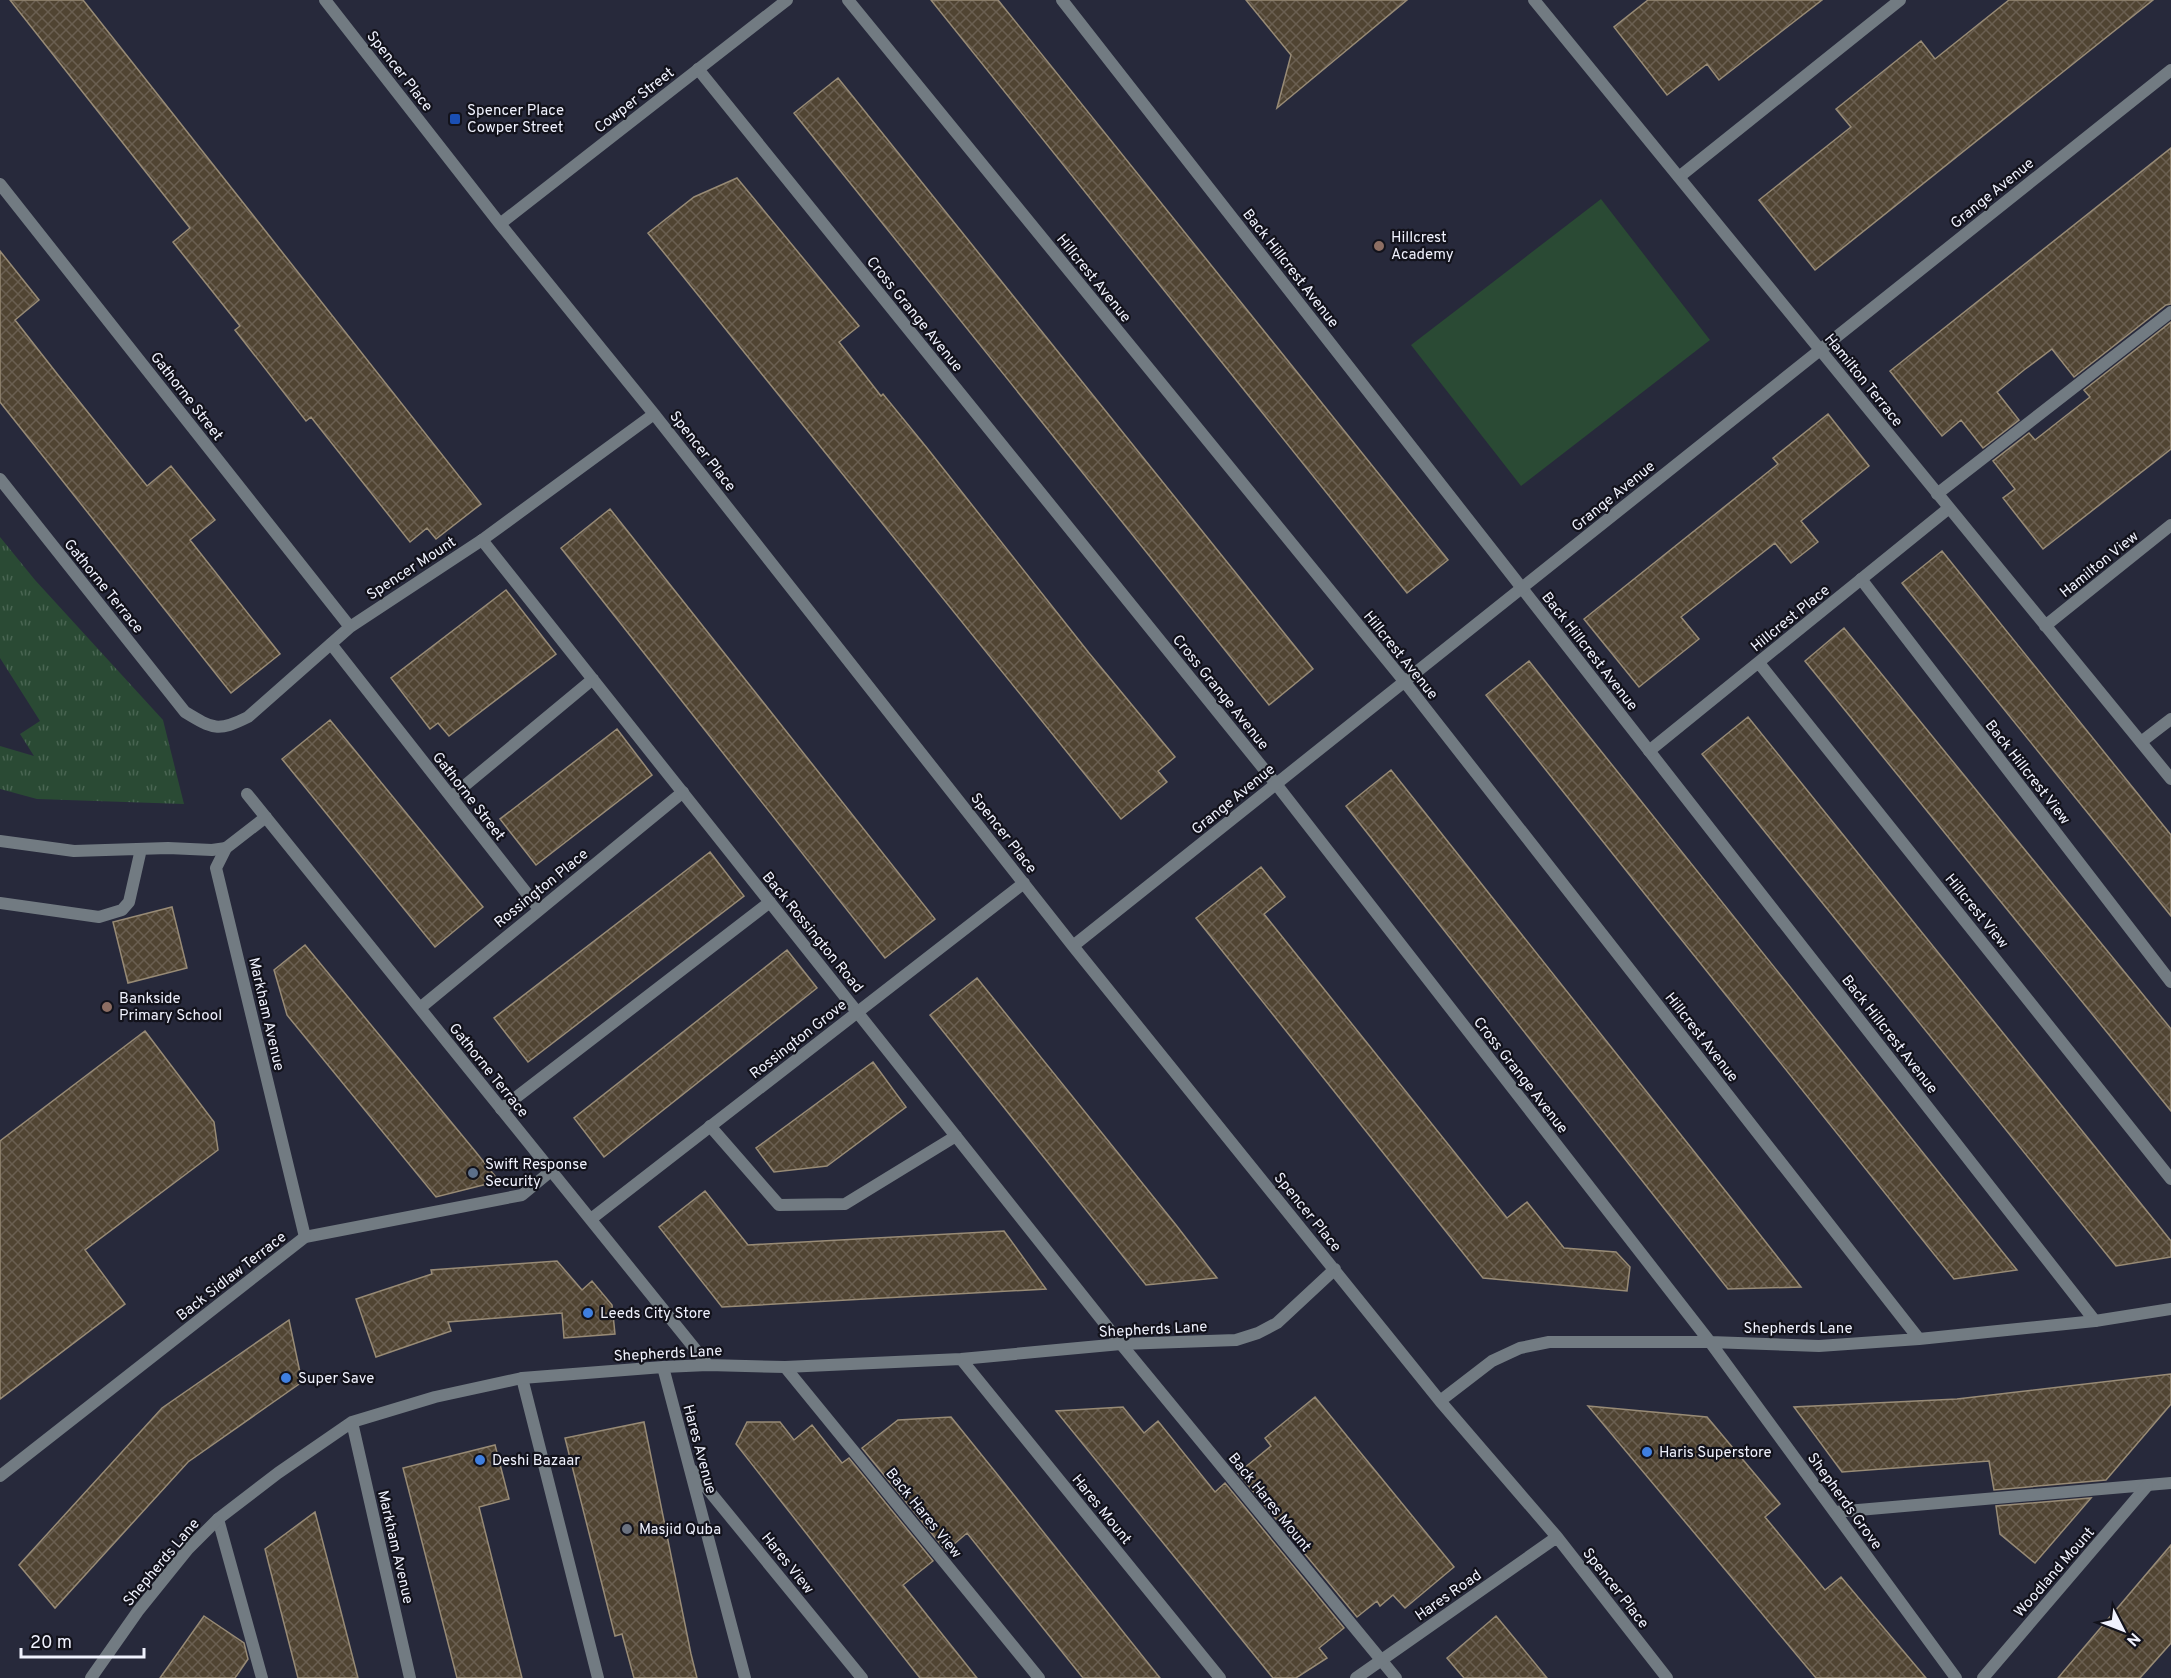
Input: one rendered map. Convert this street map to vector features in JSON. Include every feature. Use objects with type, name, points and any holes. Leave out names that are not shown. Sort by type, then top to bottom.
[{"type":"street","name":"Spencer Place","points":[[325,0],[1073,946],[1440,1401],[1557,1537],[1667,1678]]},
{"type":"street","name":"Cowper Street","points":[[500,224],[787,0]]},
{"type":"street","name":"Hillcrest Avenue","points":[[848,0],[1404,681],[1919,1339]]},
{"type":"street","name":"Back Hillcrest Avenue","points":[[1062,0],[2095,1320]]},
{"type":"street","name":"Hamilton Terrace","points":[[1534,0],[2171,779]]},
{"type":"street","points":[[1679,177],[1900,0]]},
{"type":"street","name":"Cross Grange Avenue","points":[[698,69],[1276,784],[1710,1342]]},
{"type":"street","name":"Grange Avenue","points":[[1073,946],[2171,70]]},
{"type":"street","name":"Gathorne Street","points":[[0,184],[350,627]]},
{"type":"street","points":[[1937,494],[2171,312]]},
{"type":"street","name":"Spencer Mount","points":[[185,712],[210,727],[230,726],[248,717],[350,627],[482,540],[654,414]]},
{"type":"street","name":"Gathorne Terrace","points":[[0,479],[185,712]]},
{"type":"street","name":"Hillcrest Place","points":[[1649,751],[1949,508]]},
{"type":"street","name":"Hamilton View","points":[[2045,626],[2171,525]]},
{"type":"street","name":"Back Rossington Road","points":[[482,540],[1121,1344]]},
{"type":"street","name":"Back Hillcrest View","points":[[1861,579],[2171,982]]},
{"type":"street","name":"Gathorne Street","points":[[331,644],[539,909]]},
{"type":"street","name":"Hillcrest View","points":[[1759,663],[2171,1179]]},
{"type":"street","points":[[451,797],[593,679]]},
{"type":"street","points":[[2140,742],[2171,719]]},
{"type":"street","name":"Rossington Place","points":[[420,1008],[683,792]]},
{"type":"street","name":"Gathorne Terrace","points":[[247,794],[708,1365]]},
{"type":"street","points":[[0,842],[74,851],[212,850],[226,848],[266,816]]},
{"type":"street","name":"Markham Avenue","points":[[226,848],[216,868],[305,1237]]},
{"type":"street","points":[[0,903],[99,916],[122,910],[129,902],[141,849]]},
{"type":"street","name":"Rossington Grove","points":[[591,1219],[1024,883]]},
{"type":"street","points":[[501,1109],[770,902]]},
{"type":"street","points":[[710,1126],[779,1204],[845,1204],[956,1136]]},
{"type":"street","name":"Back Sidlaw Terrace","points":[[0,1476],[305,1237],[522,1195],[551,1171]]},
{"type":"street","name":"Shepherds Lane","points":[[92,1678],[152,1593],[188,1549],[218,1519],[278,1473],[352,1422],[435,1397],[522,1378],[708,1365],[785,1367],[961,1359],[1121,1344],[1236,1340],[1258,1333],[1277,1323],[1335,1269]]},
{"type":"street","name":"Shepherds Lane","points":[[1440,1401],[1492,1361],[1520,1348],[1549,1342],[1710,1342],[1819,1347],[2095,1320],[2171,1309]]},
{"type":"street","name":"Shepherds Grove","points":[[1710,1342],[1956,1678]]},
{"type":"street","name":"Back Hares Mount","points":[[1121,1344],[1396,1678]]},
{"type":"street","name":"Hares Mount","points":[[961,1359],[1220,1678]]},
{"type":"street","name":"Hares Avenue","points":[[663,1367],[745,1678]]},
{"type":"street","name":"Back Hares View","points":[[785,1367],[1039,1678]]},
{"type":"street","points":[[522,1378],[598,1678]]},
{"type":"street","name":"Markham Avenue","points":[[352,1422],[410,1678]]},
{"type":"street","name":"Hares View","points":[[690,1467],[862,1678]]},
{"type":"street","points":[[1835,1512],[2171,1484]]},
{"type":"street","name":"Woodland Mount","points":[[1983,1678],[2147,1486]]},
{"type":"street","points":[[218,1519],[262,1678]]},
{"type":"street","name":"Hares Road","points":[[1356,1678],[1557,1537]]},
{"type":"green space","points":[[1601,199],[1710,340],[1521,486],[1411,345]]},
{"type":"green space","points":[[0,537],[35,580],[163,720],[184,804],[37,799],[0,789],[0,746],[34,756],[20,734],[40,721],[0,658]]},
{"type":"building","points":[[10,0],[83,0],[481,504],[436,539],[427,528],[410,542],[311,417],[306,421],[235,330],[240,326],[173,242],[190,228]]},
{"type":"building","points":[[931,0],[998,0],[1448,560],[1407,593]]},
{"type":"building","points":[[1246,0],[1407,0],[1277,108],[1291,55]]},
{"type":"building","points":[[1648,0],[1822,0],[1719,80],[1707,64],[1667,95],[1614,27]]},
{"type":"building","points":[[2009,0],[2153,0],[1815,270],[1759,200],[1851,127],[1836,109],[1921,41],[1935,59]]},
{"type":"building","points":[[838,78],[1313,669],[1269,705],[794,113]]},
{"type":"building","points":[[2171,148],[2171,304],[2166,305],[2074,377],[2052,349],[2024,370],[1997,392],[2019,420],[1983,448],[1961,420],[1942,436],[1890,371]]},
{"type":"building","points":[[737,178],[859,326],[839,342],[1175,757],[1158,771],[1167,782],[1121,819],[648,233],[694,197]]},
{"type":"building","points":[[0,251],[39,300],[15,320],[58,375],[147,486],[171,466],[215,520],[190,540],[280,654],[231,693],[0,402]]},
{"type":"building","points":[[2171,322],[2171,449],[2043,549],[2003,498],[2015,489],[1993,461],[2029,433],[2035,440],[2090,397],[2084,390]]},
{"type":"building","points":[[1828,414],[1869,466],[1801,521],[1818,542],[1791,563],[1775,543],[1681,617],[1699,639],[1639,687],[1584,619],[1778,464],[1773,458]]},
{"type":"building","points":[[610,509],[935,919],[885,958],[561,548]]},
{"type":"building","points":[[1942,551],[2171,835],[2171,916],[1902,583]]},
{"type":"building","points":[[506,590],[556,654],[449,736],[438,723],[430,729],[391,678]]},
{"type":"building","points":[[1844,628],[2171,1029],[2171,1111],[1805,661]]},
{"type":"building","points":[[1529,661],[2017,1270],[1954,1279],[1656,908],[1486,695]]},
{"type":"building","points":[[1748,717],[2171,1241],[2171,1257],[2116,1266],[1702,754]]},
{"type":"building","points":[[330,720],[483,907],[435,947],[282,759]]},
{"type":"building","points":[[617,729],[652,775],[536,865],[500,819]]},
{"type":"building","points":[[1391,770],[1801,1287],[1728,1289],[1346,806]]},
{"type":"building","points":[[710,852],[744,896],[528,1062],[494,1018]]},
{"type":"building","points":[[1261,867],[1285,897],[1264,914],[1507,1218],[1527,1202],[1564,1248],[1616,1252],[1630,1267],[1627,1291],[1483,1278],[1196,918]]},
{"type":"building","points":[[172,907],[187,968],[128,983],[113,922]]},
{"type":"building","points":[[305,945],[499,1181],[436,1197],[287,1015],[274,970]]},
{"type":"building","points":[[787,950],[817,988],[604,1157],[574,1118]]},
{"type":"building","points":[[977,978],[1217,1278],[1146,1285],[930,1015]]},
{"type":"building","points":[[145,1031],[214,1122],[218,1150],[85,1250],[125,1304],[0,1399],[0,1141]]},
{"type":"building","points":[[873,1062],[906,1107],[827,1166],[774,1172],[756,1148]]},
{"type":"building","points":[[705,1191],[748,1245],[1004,1231],[1046,1289],[722,1307],[659,1227]]},
{"type":"building","points":[[557,1261],[582,1290],[592,1281],[612,1305],[615,1334],[564,1338],[562,1313],[448,1322],[451,1331],[376,1357],[356,1299],[432,1274],[431,1270]]},
{"type":"building","points":[[289,1320],[302,1382],[188,1462],[55,1608],[19,1565],[162,1408]]},
{"type":"building","points":[[2171,1374],[2171,1404],[2106,1480],[1994,1490],[1989,1461],[1842,1472],[1794,1407],[1957,1399]]},
{"type":"building","points":[[1315,1397],[1454,1567],[1405,1608],[1393,1595],[1380,1606],[1377,1601],[1357,1617],[1238,1473],[1271,1446],[1265,1438]]},
{"type":"building","points":[[1588,1406],[1707,1417],[1780,1504],[1765,1517],[1825,1590],[1841,1577],[1926,1678],[1816,1678]]},
{"type":"building","points":[[1123,1407],[1144,1433],[1158,1421],[1215,1492],[1225,1483],[1344,1628],[1319,1648],[1327,1658],[1296,1678],[1273,1678],[1056,1411]]},
{"type":"building","points":[[951,1417],[1160,1678],[1083,1678],[967,1533],[946,1551],[862,1448],[898,1420]]},
{"type":"building","name":"Masjid Quba","points":[[644,1422],[697,1678],[634,1678],[622,1634],[615,1636],[565,1438]]},
{"type":"building","points":[[747,1422],[780,1422],[794,1440],[812,1425],[842,1463],[849,1458],[933,1561],[903,1585],[977,1678],[920,1678],[736,1444]]},
{"type":"building","points":[[495,1445],[509,1499],[479,1507],[522,1678],[457,1678],[403,1468]]},
{"type":"building","points":[[2091,1498],[2035,1563],[2000,1534],[1996,1506]]},
{"type":"building","points":[[315,1512],[358,1678],[298,1678],[265,1549]]},
{"type":"building","points":[[2171,1545],[2171,1643],[2140,1678],[2058,1678]]},
{"type":"building","points":[[204,1616],[244,1643],[248,1659],[235,1678],[160,1678]]},
{"type":"building","points":[[1496,1616],[1547,1678],[1464,1678],[1447,1658]]},
{"type":"place","name":"Spencer Place Cowper Street","points":[[455,119]]},
{"type":"place","name":"Hillcrest Academy","points":[[1379,246]]},
{"type":"place","name":"Bankside Primary School","points":[[107,1007]]},
{"type":"place","name":"Swift Response Security","points":[[473,1173]]},
{"type":"place","name":"Leeds City Store","points":[[588,1313]]},
{"type":"place","name":"Super Save","points":[[286,1378]]},
{"type":"place","name":"Haris Superstore","points":[[1647,1452]]},
{"type":"place","name":"Deshi Bazaar","points":[[480,1460]]},
{"type":"place","name":"Masjid Quba","points":[[627,1529]]}]
